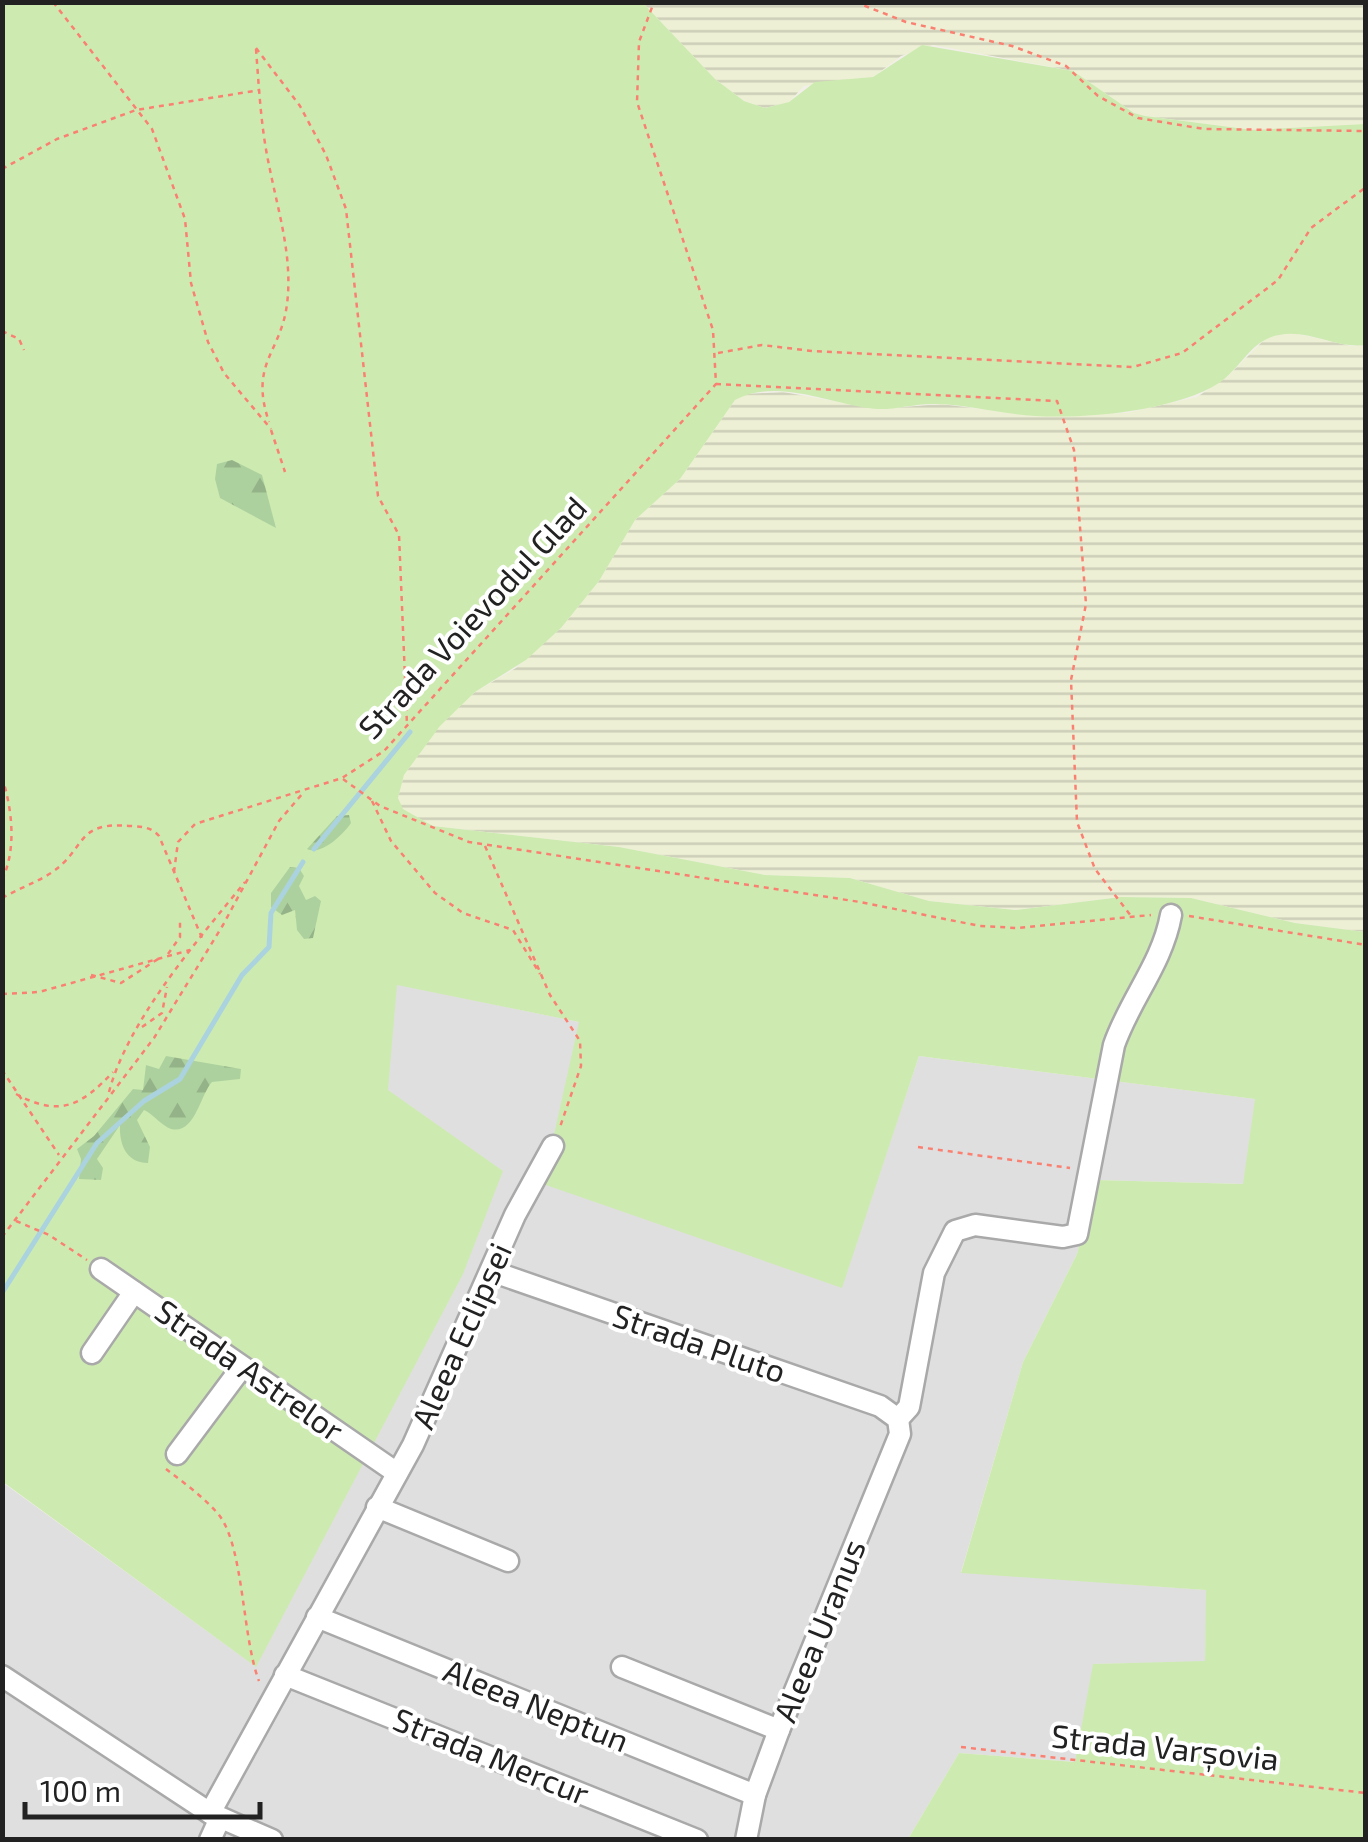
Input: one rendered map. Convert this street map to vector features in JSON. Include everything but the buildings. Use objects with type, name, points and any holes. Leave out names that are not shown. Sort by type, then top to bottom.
[{"type":"street","points":[[1088,1170],[1122,1020],[1161,955],[1171,915]]},
{"type":"street","name":"Aleea Eclipsei","points":[[210,1840],[215,1816],[271,1700],[445,1379],[491,1272],[553,1146]]},
{"type":"street","name":"Aleea Uranus","points":[[746,1840],[755,1794],[779,1730],[899,1422],[910,1406],[934,1272],[948,1240],[964,1226],[975,1225],[1072,1237],[1080,1228],[1088,1170]]},
{"type":"street","name":"Strada Astrelor","points":[[101,1269],[397,1473]]},
{"type":"street","name":"Strada Pluto","points":[[491,1272],[880,1406],[899,1422]]},
{"type":"street","points":[[92,1353],[134,1292]]},
{"type":"street","points":[[171,1461],[242,1366]]},
{"type":"street","points":[[378,1508],[508,1561]]},
{"type":"street","name":"Aleea Neptun","points":[[317,1616],[755,1794]]},
{"type":"street","points":[[622,1667],[779,1730]]},
{"type":"street","name":"Strada Mercur","points":[[284,1674],[697,1840]]},
{"type":"street","points":[[2,1676],[215,1816],[272,1840]]},
{"type":"path","points":[[53,2],[152,129],[185,219],[198,316],[208,342],[224,372],[271,430]]},
{"type":"path","points":[[654,2],[639,42],[637,102],[703,298],[716,354],[716,384],[1056,401],[1074,450],[1086,604],[1071,680],[1077,822],[1095,870],[1132,917]]},
{"type":"path","points":[[855,2],[906,22],[1012,46],[1066,66],[1098,96],[1138,118],[1204,129],[1366,130]]},
{"type":"path","points":[[285,472],[261,381],[266,354],[287,310],[290,280],[256,48],[300,106],[326,156],[346,209],[378,496],[399,535],[407,726]]},
{"type":"path","points":[[2,169],[57,139],[136,110],[260,90]]},
{"type":"path","points":[[716,354],[762,344],[812,351],[1133,367],[1182,353],[1278,280],[1311,228],[1366,187]]},
{"type":"path","points":[[2,330],[19,339],[24,350]]},
{"type":"path","name":"Strada Voievodul Glad","points":[[174,872],[178,842],[195,824],[342,778],[384,752],[716,384]]},
{"type":"path","points":[[2,777],[11,820],[10,852],[2,880]]},
{"type":"path","points":[[342,778],[372,802],[443,834],[484,844],[860,902],[980,926],[1034,927],[1171,915],[1366,945]]},
{"type":"path","points":[[2,1237],[60,1156],[154,1038],[278,820],[304,792]]},
{"type":"path","points":[[372,802],[390,841],[435,893],[464,913],[513,930],[580,1040],[582,1066],[553,1146]]},
{"type":"path","points":[[2,898],[52,872],[70,855],[83,834],[104,824],[153,830],[202,938]]},
{"type":"path","points":[[484,844],[544,979]]},
{"type":"path","points":[[16,1094],[37,1103],[72,1104],[89,1098],[114,1071],[167,985],[249,877]]},
{"type":"path","points":[[90,974],[113,983],[128,982],[178,942],[180,920]]},
{"type":"path","points":[[2,994],[39,992],[90,974],[194,949]]},
{"type":"path","points":[[138,1029],[162,1013],[167,985]]},
{"type":"path","points":[[2,1070],[60,1156]]},
{"type":"path","points":[[108,1094],[114,1071]]},
{"type":"path","points":[[918,1147],[1088,1170]]},
{"type":"path","points":[[16,1222],[49,1235],[101,1269]]},
{"type":"path","points":[[171,1461],[222,1518],[232,1546],[244,1626],[258,1679],[271,1700]]},
{"type":"path","name":"Strada Varșovia","points":[[960,1747],[1366,1793]]},
{"type":"shaded area","points":[[396,984],[579,1022],[841,1287],[919,1056],[1256,1099],[1244,1184],[1096,1180],[1077,1254],[1023,1362],[961,1572],[1207,1590],[1205,1662],[1094,1664],[1076,1762],[959,1753],[908,1839],[3,1839],[2,1482],[255,1666],[387,1090]]},
{"type":"green space","points":[[3,3],[643,3],[715,79],[744,101],[765,108],[789,102],[815,82],[873,77],[922,45],[1073,71],[1134,113],[1145,116],[1253,130],[1365,124],[1365,345],[1281,334],[1262,342],[1226,378],[1201,393],[1155,407],[1104,414],[1035,416],[937,404],[876,409],[805,394],[769,391],[735,400],[680,479],[635,520],[599,581],[561,628],[526,660],[475,692],[440,726],[404,775],[398,798],[403,809],[433,826],[619,847],[765,875],[850,878],[929,901],[1015,910],[1121,897],[1191,898],[1295,923],[1365,932],[1365,1839],[908,1839],[959,1753],[1075,1762],[1093,1664],[1205,1661],[1206,1590],[961,1573],[1023,1362],[1077,1254],[1096,1180],[1243,1184],[1255,1099],[919,1056],[842,1288],[543,1184],[579,1022],[397,985],[388,1090],[503,1171],[463,1274],[256,1667],[3,1482]]},
{"type":"green space","points":[[643,3],[1365,3],[1365,124],[1253,130],[1145,116],[1134,113],[1073,71],[933,45],[901,56],[873,77],[804,86],[789,102],[765,108],[744,101],[715,79]]},
{"type":"green space","points":[[1290,332],[1351,346],[1365,345],[1365,932],[1295,923],[1191,898],[1121,897],[1015,910],[929,901],[850,878],[765,875],[619,847],[433,826],[402,809],[398,798],[404,775],[439,726],[475,692],[516,668],[561,628],[599,581],[635,520],[680,479],[735,400],[746,394],[783,392],[879,409],[941,404],[1027,415],[1126,413],[1197,397],[1227,377],[1266,338]]},
{"type":"green space","points":[[232,460],[262,475],[276,528],[220,498],[215,479],[217,464]]},
{"type":"green space","points":[[349,815],[351,823],[337,839],[318,850],[307,849],[337,816]]},
{"type":"green space","points":[[290,867],[299,868],[304,876],[299,886],[306,900],[315,896],[321,901],[313,938],[304,939],[297,930],[295,910],[282,915],[271,907],[271,893]]},
{"type":"green space","points":[[166,1056],[241,1069],[240,1079],[212,1082],[191,1120],[179,1129],[171,1129],[144,1110],[137,1120],[150,1147],[148,1163],[134,1159],[125,1150],[120,1125],[97,1159],[103,1168],[101,1180],[79,1179],[81,1159],[77,1149],[94,1136],[133,1089],[143,1090],[146,1065],[159,1069]]},
{"type":"waterway","points":[[314,849],[410,732]]},
{"type":"waterway","points":[[2,1293],[97,1143],[144,1101],[180,1079],[242,975],[269,947],[271,913],[303,862]]}]
